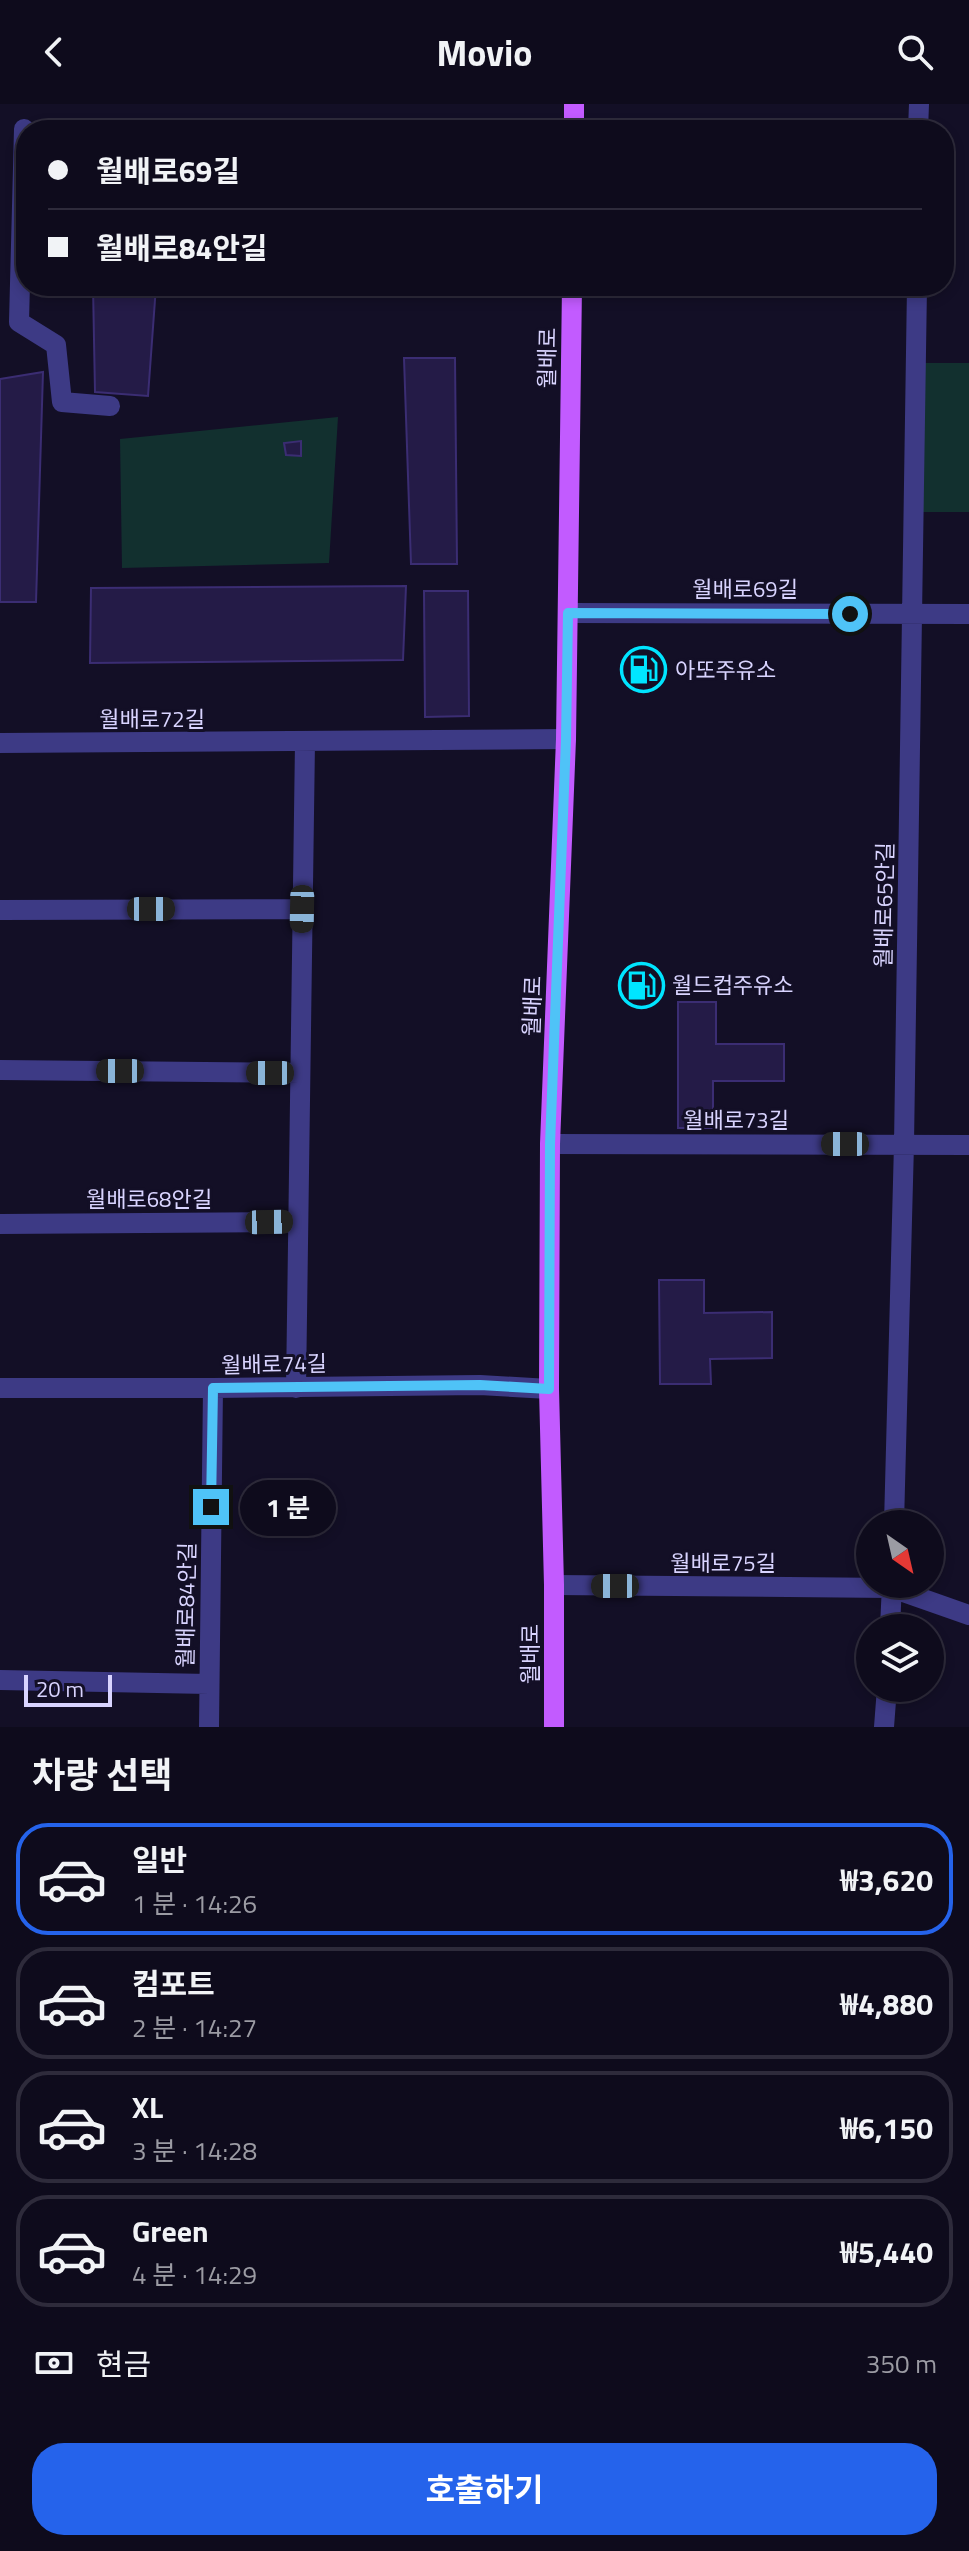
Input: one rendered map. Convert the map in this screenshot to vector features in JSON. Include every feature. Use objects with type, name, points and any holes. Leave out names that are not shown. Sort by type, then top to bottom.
[{"type":"main road","name":"월배로","points":[[554,1727],[549,1389],[550,1144],[566,739],[572,296]]},
{"type":"street","points":[[20,296],[19,322],[56,345],[62,402],[110,406]]},
{"type":"street","name":"월배로65안길","points":[[894,1510],[904,1144],[917,296]]},
{"type":"street","name":"월배로69길","points":[[568,613],[969,614]]},
{"type":"street","name":"월배로72길","points":[[0,743],[566,739]]},
{"type":"street","points":[[296,1388],[305,742]]},
{"type":"street","points":[[0,910],[302,909]]},
{"type":"street","points":[[0,1070],[300,1073]]},
{"type":"street","name":"월배로73길","points":[[550,1144],[969,1145]]},
{"type":"street","name":"월배로68안길","points":[[0,1224],[298,1222]]},
{"type":"street","name":"월배로74길","points":[[0,1388],[480,1385],[549,1389]]},
{"type":"street","name":"월배로84안길","points":[[209,1727],[213,1388]]},
{"type":"street","name":"월배로75길","points":[[554,1585],[856,1586]]},
{"type":"street","name":"월배로75길","points":[[924,1598],[969,1615]]},
{"type":"street","points":[[0,1680],[209,1684]]},
{"type":"street","points":[[884,1727],[886,1702]]},
{"type":"green space","points":[[916,363],[969,363],[969,512],[914,512]]},
{"type":"green space","points":[[338,417],[329,563],[122,568],[120,439]]},
{"type":"building","points":[[93,296],[155,296],[148,396],[95,392]]},
{"type":"building","points":[[404,358],[455,358],[457,564],[411,564]]},
{"type":"building","points":[[43,372],[36,602],[0,602],[0,379]]},
{"type":"building","points":[[301,441],[301,456],[286,455],[284,443]]},
{"type":"building","points":[[406,586],[403,660],[90,663],[91,588]]},
{"type":"building","points":[[424,591],[468,591],[469,716],[425,717]]},
{"type":"building","points":[[678,1002],[716,1002],[716,1044],[784,1044],[784,1081],[713,1081],[713,1128],[678,1128]]},
{"type":"building","points":[[659,1280],[704,1280],[704,1313],[772,1312],[772,1358],[710,1359],[711,1384],[660,1384]]},
{"type":"place","name":"아또주유소","points":[[644,670]]},
{"type":"place","name":"월드컵주유소","points":[[641,985]]},
{"type":"route","points":[[211,1507],[213,1388],[480,1385],[549,1389],[550,1144],[568,613],[850,614]]}]
